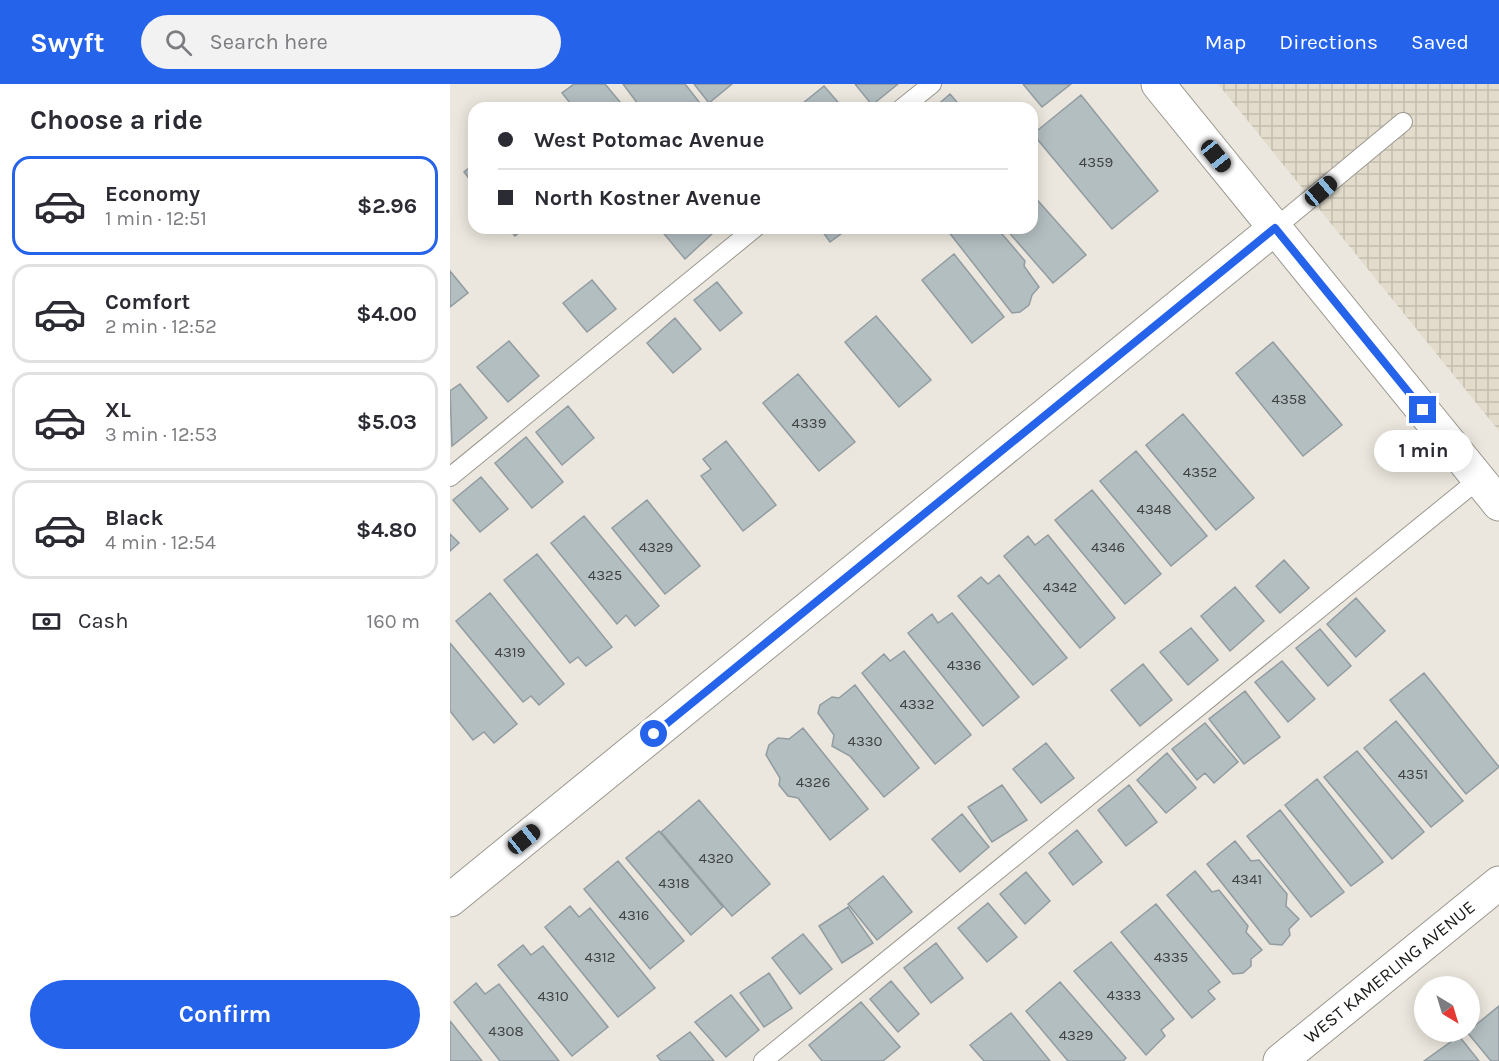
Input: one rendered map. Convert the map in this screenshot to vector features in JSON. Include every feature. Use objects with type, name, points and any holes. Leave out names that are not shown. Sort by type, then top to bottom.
[{"type":"street","points":[[1158,84],[1499,504]]},
{"type":"street","points":[[450,900],[1275,228]]},
{"type":"street","name":"WEST KAMERLING AVENUE","points":[[1280,1061],[1499,883]]},
{"type":"lane","points":[[910,102],[932,84]]},
{"type":"lane","points":[[1275,228],[1403,122]]},
{"type":"lane","points":[[450,477],[748,234]]},
{"type":"lane","points":[[763,1061],[1479,479]]},
{"type":"shaded area","points":[[1218,84],[1499,84],[1499,431]]},
{"type":"building","points":[[574,84],[605,84],[620,102],[569,102],[562,93]]},
{"type":"building","points":[[623,84],[685,84],[699,102],[636,102]]},
{"type":"building","points":[[694,84],[732,84],[710,102]]},
{"type":"building","points":[[855,84],[898,84],[876,102],[870,102]]},
{"type":"building","points":[[1023,84],[1071,84],[1042,107]]},
{"type":"building","points":[[824,86],[838,102],[804,102]]},
{"type":"building","points":[[950,94],[957,102],[941,102]]},
{"type":"building","points":[[1081,95],[1158,191],[1112,229],[1038,140],[1038,130]]},
{"type":"building","points":[[1038,201],[1086,255],[1053,283],[1010,234],[1038,234]]},
{"type":"building","points":[[664,234],[712,234],[685,259]]},
{"type":"building","points":[[824,234],[841,234],[830,242]]},
{"type":"building","points":[[950,234],[1002,234],[1025,261],[1024,266],[1039,287],[1032,295],[1029,305],[1020,312],[1012,313]]},
{"type":"building","points":[[954,254],[1004,317],[972,343],[922,280]]},
{"type":"building","points":[[450,271],[468,293],[450,307]]},
{"type":"building","points":[[592,280],[616,309],[587,332],[563,303]]},
{"type":"building","points":[[717,282],[742,313],[720,331],[694,300]]},
{"type":"building","points":[[876,316],[931,380],[899,407],[845,342]]},
{"type":"building","points":[[675,318],[701,349],[673,373],[647,343]]},
{"type":"building","points":[[509,341],[539,376],[508,402],[477,367]]},
{"type":"building","points":[[1273,342],[1342,425],[1303,456],[1236,373]]},
{"type":"building","points":[[798,374],[855,442],[819,471],[763,403]]},
{"type":"building","points":[[460,384],[487,418],[452,446],[450,391]]},
{"type":"building","points":[[568,406],[594,438],[562,465],[536,432]]},
{"type":"building","points":[[1183,414],[1254,498],[1216,530],[1146,445]]},
{"type":"building","points":[[526,437],[563,482],[532,508],[495,463]]},
{"type":"building","points":[[726,441],[776,505],[743,531],[701,476],[711,469],[703,459]]},
{"type":"building","points":[[1136,451],[1207,536],[1171,566],[1100,481]]},
{"type":"building","points":[[481,477],[508,509],[480,532],[453,500]]},
{"type":"building","points":[[1092,490],[1161,574],[1125,604],[1055,520]]},
{"type":"building","points":[[647,500],[700,566],[665,594],[612,528]]},
{"type":"building","points":[[584,516],[659,606],[635,626],[626,615],[617,624],[551,543]]},
{"type":"building","points":[[450,534],[459,543],[450,551]]},
{"type":"building","points":[[1048,535],[1115,618],[1080,648],[1004,556],[1028,536],[1035,545]]},
{"type":"building","points":[[537,554],[612,647],[586,666],[578,657],[570,663],[504,580]]},
{"type":"building","points":[[1284,560],[1309,588],[1280,613],[1256,586]]},
{"type":"building","points":[[999,575],[1067,658],[1033,685],[958,596],[981,577],[988,584]]},
{"type":"building","points":[[1235,587],[1264,621],[1230,651],[1201,616]]},
{"type":"building","points":[[490,593],[564,684],[539,705],[531,696],[523,702],[456,621]]},
{"type":"building","points":[[1356,598],[1385,631],[1356,657],[1327,624]]},
{"type":"building","points":[[952,613],[1019,697],[983,726],[908,633],[932,614],[938,623]]},
{"type":"building","points":[[1191,628],[1218,660],[1188,685],[1160,652]]},
{"type":"building","points":[[1320,629],[1351,666],[1328,686],[1296,648]]},
{"type":"building","points":[[450,643],[517,724],[494,743],[484,732],[473,740],[450,711]]},
{"type":"building","points":[[904,651],[971,735],[935,764],[862,673],[884,654],[890,661]]},
{"type":"building","points":[[1282,661],[1315,699],[1288,722],[1255,682]]},
{"type":"building","points":[[1143,664],[1172,700],[1140,726],[1111,690]]},
{"type":"building","points":[[1424,673],[1499,767],[1466,794],[1390,700]]},
{"type":"building","points":[[855,685],[919,768],[884,797],[850,756],[832,746],[834,735],[818,713],[820,705],[832,697],[839,698]]},
{"type":"building","points":[[1245,691],[1280,737],[1244,764],[1209,719]]},
{"type":"building","points":[[1396,721],[1463,801],[1431,827],[1364,748]]},
{"type":"building","points":[[1205,723],[1238,762],[1214,783],[1205,773],[1197,780],[1172,749]]},
{"type":"building","points":[[803,728],[868,809],[830,840],[798,798],[788,796],[779,785],[780,778],[766,755],[769,745],[778,738],[789,739]]},
{"type":"building","points":[[1046,743],[1074,778],[1041,803],[1013,769]]},
{"type":"building","points":[[1357,751],[1424,832],[1392,859],[1324,777]]},
{"type":"building","points":[[1167,753],[1196,788],[1166,813],[1137,780]]},
{"type":"building","points":[[1317,779],[1383,862],[1351,886],[1285,805]]},
{"type":"building","points":[[1002,785],[1027,820],[992,842],[968,807]]},
{"type":"building","points":[[1129,785],[1157,822],[1126,846],[1098,810]]},
{"type":"building","points":[[699,800],[770,884],[732,916],[661,832]]},
{"type":"building","points":[[1280,810],[1344,892],[1311,917],[1247,836]]},
{"type":"building","points":[[962,814],[989,847],[960,872],[932,839]]},
{"type":"building","points":[[1077,830],[1102,862],[1073,885],[1049,853]]},
{"type":"building","points":[[659,831],[723,907],[691,935],[626,858]]},
{"type":"building","points":[[1235,841],[1251,861],[1259,860],[1287,894],[1286,906],[1299,919],[1289,929],[1290,935],[1282,945],[1270,944],[1207,864]]},
{"type":"building","points":[[618,861],[684,941],[650,969],[584,889]]},
{"type":"building","points":[[1195,871],[1212,892],[1219,890],[1248,926],[1246,932],[1262,950],[1251,959],[1251,966],[1243,973],[1233,974],[1167,895]]},
{"type":"building","points":[[1026,872],[1050,901],[1025,924],[1000,894]]},
{"type":"building","points":[[883,876],[912,912],[877,940],[848,904]]},
{"type":"building","points":[[988,903],[1017,937],[987,962],[958,928]]},
{"type":"building","points":[[1156,904],[1220,982],[1208,991],[1215,999],[1192,1018],[1121,932]]},
{"type":"building","points":[[570,906],[579,917],[590,908],[655,988],[618,1017],[545,927]]},
{"type":"building","points":[[848,907],[873,943],[842,963],[819,926]]},
{"type":"building","points":[[803,934],[832,969],[800,994],[772,958]]},
{"type":"building","points":[[1111,942],[1174,1019],[1161,1030],[1165,1036],[1146,1055],[1074,971]]},
{"type":"building","points":[[936,943],[963,978],[931,1003],[904,968]]},
{"type":"building","points":[[523,945],[531,955],[543,946],[608,1027],[572,1056],[498,965]]},
{"type":"building","points":[[769,973],[792,1008],[764,1027],[740,993]]},
{"type":"building","points":[[891,981],[919,1014],[898,1032],[870,999]]},
{"type":"building","points":[[1060,982],[1126,1058],[1123,1061],[1068,1061],[1026,1011]]},
{"type":"building","points":[[476,983],[485,994],[499,984],[559,1061],[500,1061],[454,1002]]},
{"type":"building","points":[[731,995],[759,1030],[726,1057],[695,1022]]},
{"type":"building","points":[[861,1002],[900,1047],[883,1061],[822,1061],[809,1045]]},
{"type":"building","points":[[1499,1006],[1499,1061],[1491,1061],[1475,1042],[1480,1042],[1480,1021]]},
{"type":"building","points":[[1011,1013],[1050,1061],[984,1061],[970,1045]]},
{"type":"building","points":[[450,1021],[482,1061],[450,1061]]},
{"type":"building","points":[[690,1032],[714,1061],[661,1061],[657,1056]]},
{"type":"building","points":[[1451,1042],[1464,1042],[1479,1061],[1424,1061]]},
{"type":"route","points":[[654,734],[1275,228],[1423,410]]}]
